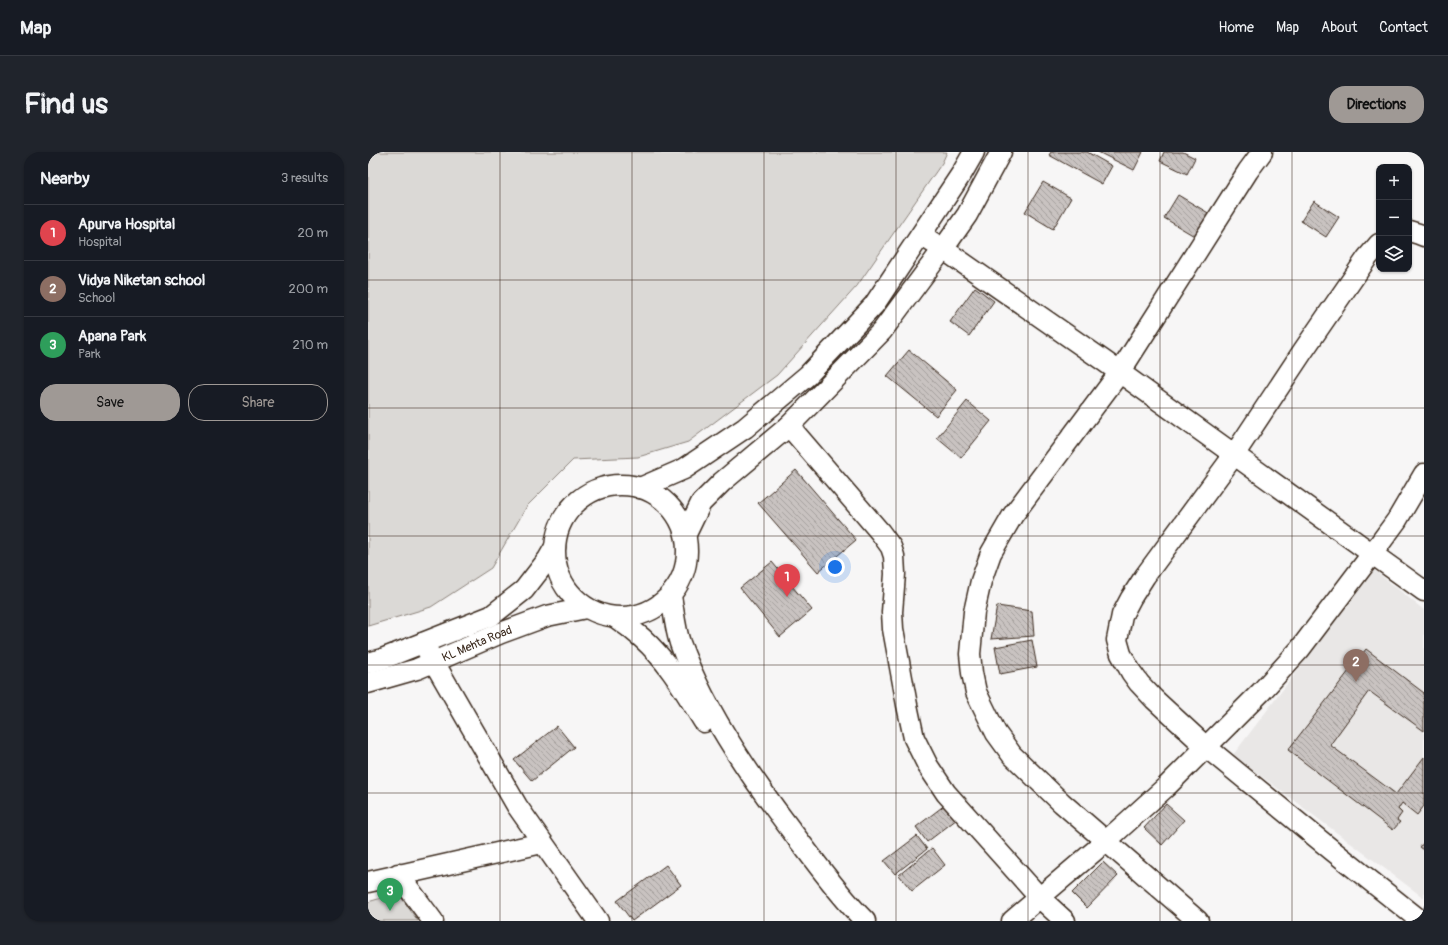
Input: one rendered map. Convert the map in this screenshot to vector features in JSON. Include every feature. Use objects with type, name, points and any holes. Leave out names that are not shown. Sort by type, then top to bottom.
[{"type":"street","points":[[640,488],[691,465],[746,428],[808,375],[874,305],[962,173],[974,152]]},
{"type":"street","points":[[686,534],[701,503],[722,482],[789,426],[882,331],[967,214],[1001,152]]},
{"type":"street","points":[[1198,921],[1105,842],[1012,755],[996,733],[976,692],[970,654],[976,604],[981,581],[991,552],[1013,515],[1120,372],[1248,171],[1262,152]]},
{"type":"street","points":[[1412,232],[1424,236]]},
{"type":"street","points":[[921,235],[1120,372],[1234,456],[1424,591]]},
{"type":"street","points":[[1376,248],[1367,258],[1303,351],[1234,456],[1145,576],[1122,615],[1117,640],[1121,654],[1130,672],[1154,699],[1206,747],[1333,852],[1421,921]]},
{"type":"street","points":[[789,426],[880,532],[891,547],[894,556],[895,574],[892,612],[893,629],[914,738],[928,766],[946,793],[1040,897],[1065,921]]},
{"type":"street","points":[[1012,921],[1105,842],[1166,787],[1262,692],[1300,649],[1372,554],[1397,520],[1424,474]]},
{"type":"street","points":[[620,485],[640,488],[656,494],[669,505],[679,519],[686,534],[688,556],[683,577],[671,596],[656,608],[636,616],[616,618],[600,614],[586,608],[573,596],[562,582],[555,559],[555,547],[559,528],[569,510],[583,497],[601,488],[620,485]]},
{"type":"street","name":"KL Mehta Road","points":[[368,663],[382,659],[491,616],[524,590],[548,559],[555,547]]},
{"type":"street","points":[[671,596],[680,643],[698,686],[725,734],[755,781],[792,833],[865,921]]},
{"type":"street","name":"KL Mehta Road","points":[[368,683],[417,668],[501,633],[547,616],[586,608]]},
{"type":"street","points":[[616,618],[643,639],[683,688],[755,803],[846,921]]},
{"type":"street","points":[[423,643],[517,806],[598,921]]},
{"type":"street","points":[[368,882],[398,874],[542,843]]},
{"type":"street","points":[[398,874],[433,921]]},
{"type":"shaded area","points":[[368,152],[947,152],[942,163],[857,286],[777,375],[688,442],[638,457],[573,460],[527,506],[491,568],[431,607],[368,626]]},
{"type":"shaded area","points":[[1374,570],[1424,610],[1424,898],[1233,755]]},
{"type":"shaded area","points":[[398,893],[418,921],[368,921],[368,902]]},
{"type":"building","points":[[1051,152],[1087,152],[1112,166],[1102,184],[1049,155]]},
{"type":"building","points":[[1098,152],[1143,152],[1134,170]]},
{"type":"building","points":[[1164,152],[1183,152],[1195,158],[1187,174],[1160,161]]},
{"type":"building","points":[[1043,182],[1071,198],[1053,229],[1025,212]]},
{"type":"building","points":[[1178,195],[1210,214],[1196,237],[1164,218]]},
{"type":"building","points":[[1314,201],[1339,217],[1326,237],[1301,221]]},
{"type":"building","points":[[975,287],[994,301],[969,336],[950,322]]},
{"type":"building","points":[[909,350],[957,390],[936,416],[887,376]]},
{"type":"building","points":[[967,401],[991,421],[961,458],[937,438]]},
{"type":"building","points":[[796,470],[856,540],[818,572],[758,503]]},
{"type":"building","points":[[772,562],[812,610],[780,637],[740,588]]},
{"type":"building","points":[[997,606],[1032,611],[1034,636],[991,639]]},
{"type":"building","points":[[1032,640],[1037,667],[1000,674],[995,647]]},
{"type":"building","points":[[1366,649],[1424,693],[1424,731],[1369,691],[1330,745],[1396,794],[1424,757],[1424,806],[1417,815],[1402,803],[1398,809],[1402,813],[1397,820],[1400,822],[1393,830],[1288,750]]},
{"type":"building","points":[[557,726],[574,747],[532,781],[514,760]]},
{"type":"building","points":[[950,801],[961,816],[927,842],[916,827]]},
{"type":"building","points":[[1166,804],[1184,820],[1162,845],[1144,828]]},
{"type":"building","points":[[917,836],[927,849],[895,874],[884,861]]},
{"type":"building","points":[[1424,842],[1424,850],[1420,847]]},
{"type":"building","points":[[932,848],[945,865],[912,891],[899,875]]},
{"type":"building","points":[[1103,862],[1118,876],[1087,908],[1072,893]]},
{"type":"building","points":[[666,865],[681,885],[632,921],[617,901]]},
{"type":"place","name":"Apurva Hospital","points":[[787,597]]},
{"type":"place","name":"Vidya Niketan school","points":[[1356,682]]},
{"type":"place","name":"Apana Park","points":[[390,911]]}]
